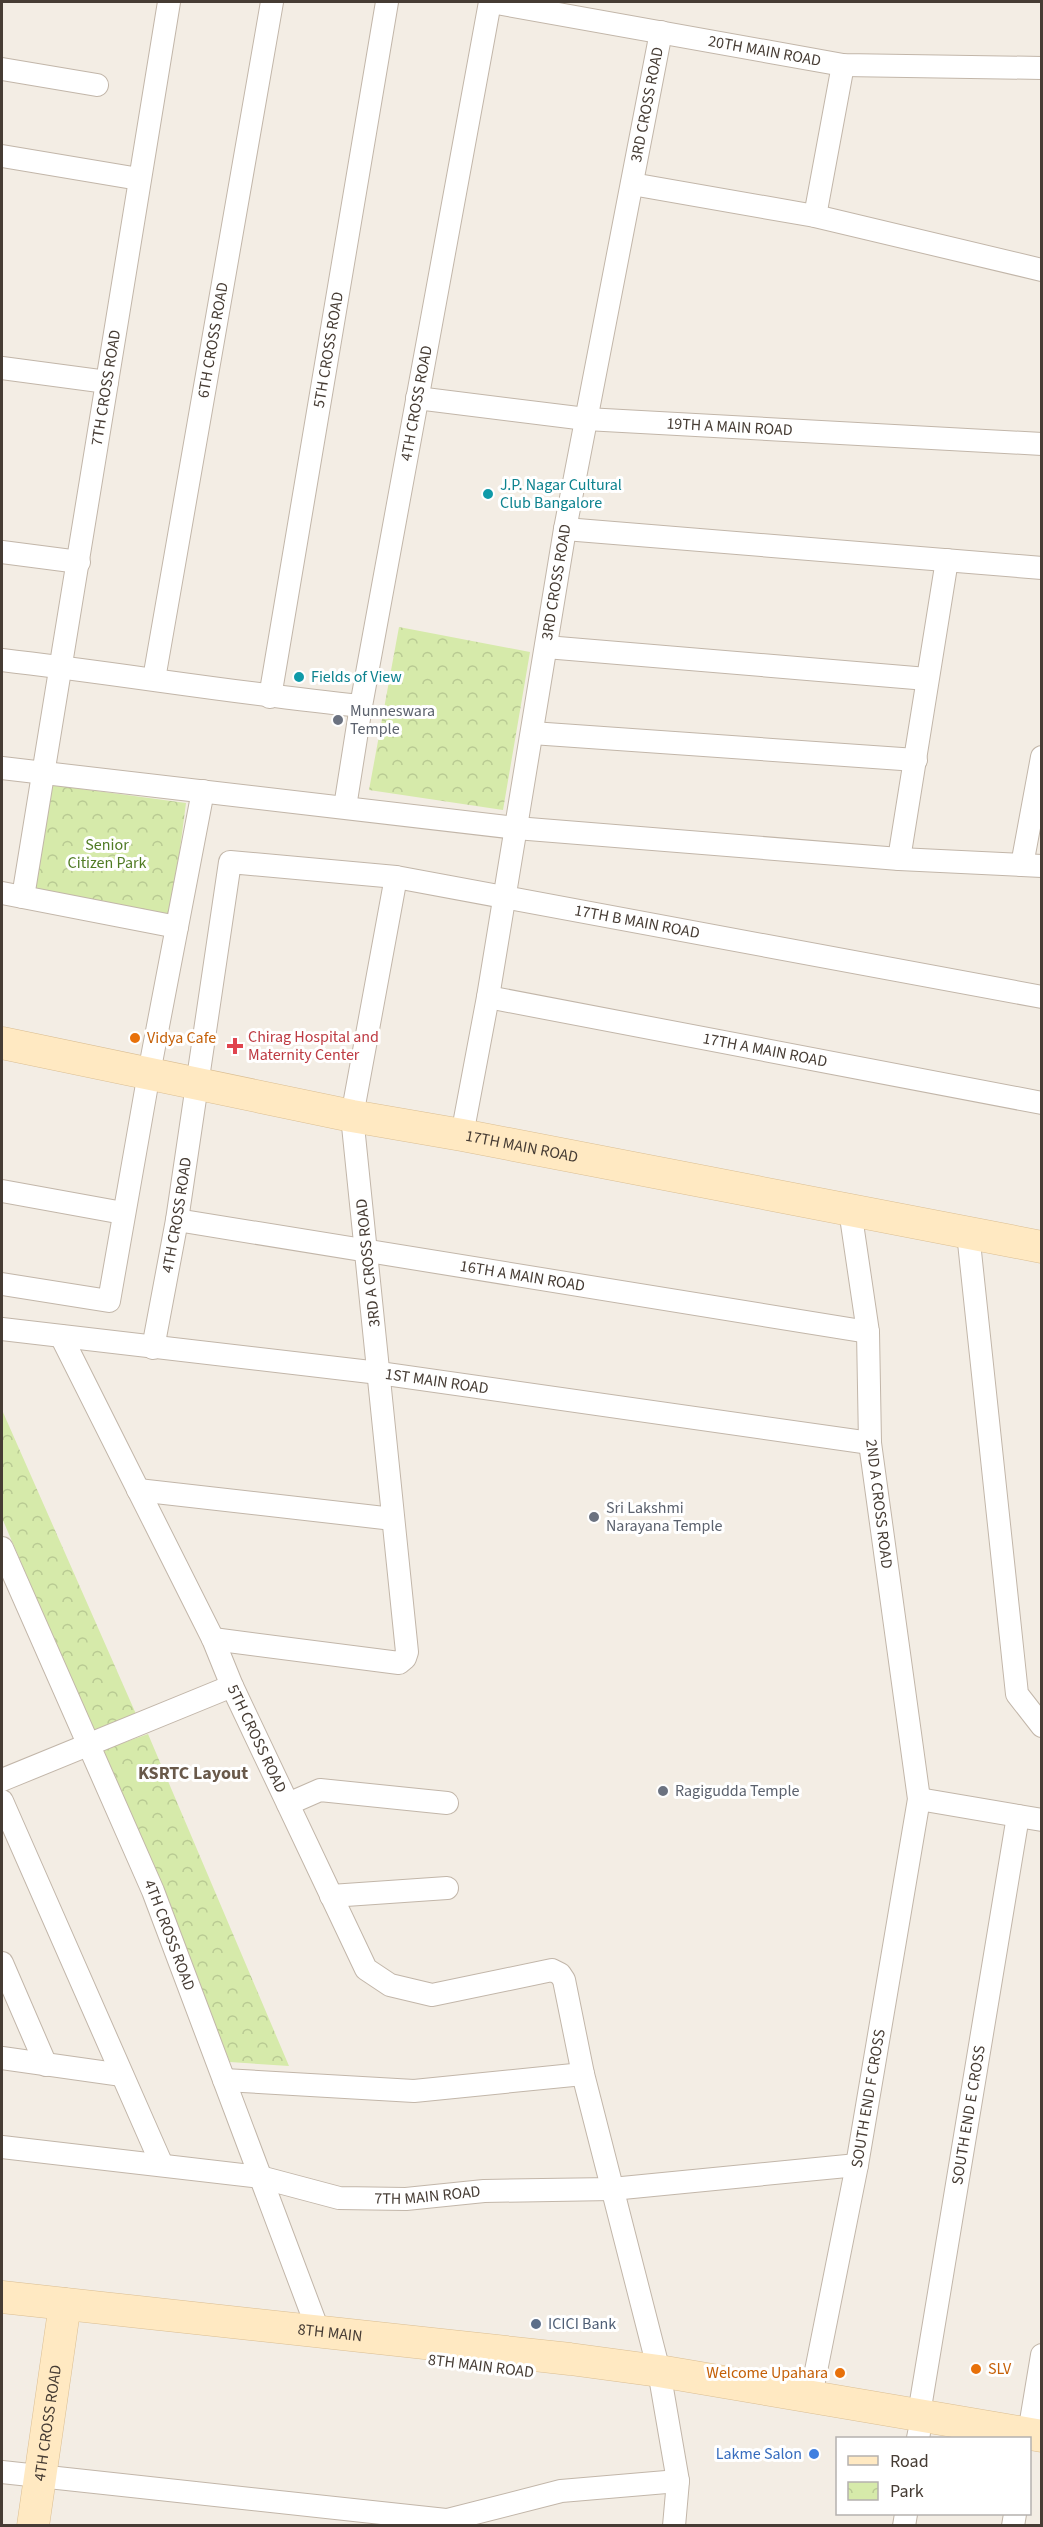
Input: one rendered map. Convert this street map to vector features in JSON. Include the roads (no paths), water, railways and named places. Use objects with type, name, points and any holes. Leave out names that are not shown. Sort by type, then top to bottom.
[{"type":"main road","name":"17TH MAIN ROAD","points":[[2,1043],[352,1116],[462,1134],[1041,1247]]},
{"type":"main road","name":"8TH MAIN","points":[[2,2297],[65,2313],[318,2330],[661,2380]]},
{"type":"main road","name":"8TH MAIN ROAD","points":[[2,2316],[65,2313],[367,2352],[811,2396],[951,2437]]},
{"type":"main road","name":"4TH CROSS ROAD","points":[[33,2526],[65,2313]]},
{"type":"main road","name":"8TH MAIN ROAD","points":[[661,2380],[919,2428],[994,2437]]},
{"type":"street","name":"7TH CROSS ROAD","points":[[12,895],[44,773],[169,2]]},
{"type":"street","name":"6TH CROSS ROAD","points":[[154,679],[272,2]]},
{"type":"street","name":"5TH CROSS ROAD","points":[[270,697],[387,2]]},
{"type":"street","name":"20TH MAIN ROAD","points":[[490,2],[843,65],[1041,68]]},
{"type":"street","name":"4TH CROSS ROAD","points":[[345,807],[361,706],[490,2]]},
{"type":"street","name":"3RD CROSS ROAD","points":[[462,1134],[488,997],[565,529],[661,32]]},
{"type":"street","points":[[815,216],[843,65]]},
{"type":"street","points":[[2,69],[97,85]]},
{"type":"street","points":[[2,156],[139,180]]},
{"type":"street","points":[[632,184],[815,216],[1041,270]]},
{"type":"street","points":[[2,368],[107,382]]},
{"type":"street","name":"19TH A MAIN ROAD","points":[[417,398],[586,419],[1041,444]]},
{"type":"street","points":[[565,529],[1041,568]]},
{"type":"street","points":[[2,552],[79,562]]},
{"type":"street","points":[[899,859],[946,560]]},
{"type":"street","points":[[546,647],[927,679]]},
{"type":"street","points":[[2,660],[154,679],[270,697],[361,706]]},
{"type":"street","points":[[532,733],[916,760]]},
{"type":"street","points":[[2,768],[516,828],[899,859],[1032,866],[1041,757]]},
{"type":"street","points":[[2,1284],[109,1301],[123,1213],[203,791]]},
{"type":"street","name":"4TH CROSS ROAD","points":[[153,1348],[177,1220],[230,862]]},
{"type":"street","name":"17TH B MAIN ROAD","points":[[230,862],[396,877],[1041,997]]},
{"type":"street","name":"3RD A CROSS ROAD","points":[[213,1639],[399,1663],[403,1662],[407,1653],[352,1116],[396,877]]},
{"type":"street","points":[[12,895],[177,927]]},
{"type":"street","name":"17TH A MAIN ROAD","points":[[488,997],[1041,1103]]},
{"type":"street","points":[[2,1191],[123,1213]]},
{"type":"street","name":"2ND A CROSS ROAD","points":[[850,1210],[868,1332],[870,1443],[919,1798]]},
{"type":"street","name":"16TH A MAIN ROAD","points":[[177,1220],[868,1332]]},
{"type":"street","points":[[968,1233],[1017,1694],[1041,1726]]},
{"type":"street","name":"1ST MAIN ROAD","points":[[2,1329],[379,1373],[870,1443]]},
{"type":"street","name":"5TH CROSS ROAD","points":[[61,1336],[213,1639],[232,1686],[366,1970],[390,1985],[432,1995],[552,1970],[560,1974],[564,1980],[584,2074]]},
{"type":"street","points":[[138,1490],[393,1519]]},
{"type":"street","name":"4TH CROSS ROAD","points":[[2,1548],[153,1891],[318,2330]]},
{"type":"street","points":[[2,1780],[232,1686]]},
{"type":"street","points":[[288,1804],[320,1790],[447,1803]]},
{"type":"street","points":[[919,1798],[1041,1820]]},
{"type":"street","name":"SOUTH END F CROSS","points":[[811,2396],[857,2165],[919,1798]]},
{"type":"street","points":[[2,1801],[162,2166]]},
{"type":"street","name":"SOUTH END E CROSS","points":[[919,2428],[1018,1816]]},
{"type":"street","points":[[331,1896],[447,1888]]},
{"type":"street","points":[[2,1963],[46,2065]]},
{"type":"street","points":[[2,2012],[24,2015]]},
{"type":"street","points":[[2,2058],[122,2075]]},
{"type":"street","points":[[224,2080],[414,2091],[584,2074],[661,2380],[678,2481],[674,2526]]},
{"type":"street","name":"7TH MAIN ROAD","points":[[2,2147],[261,2177],[339,2198],[406,2199],[484,2191],[612,2189],[857,2165]]},
{"type":"street","points":[[1035,2442],[1041,2355]]},
{"type":"street","points":[[2,2472],[437,2523],[561,2491],[678,2481]]},
{"type":"place","name":"J.P. Nagar Cultural Club Bangalore","points":[[488,494]]},
{"type":"place","name":"Fields of View","points":[[299,677]]},
{"type":"place","name":"Munneswara Temple","points":[[338,720]]},
{"type":"place","name":"Vidya Cafe","points":[[135,1038]]},
{"type":"place","name":"Chirag Hospital and Maternity Center","points":[[235,1046]]},
{"type":"place","name":"Sri Lakshmi Narayana Temple","points":[[594,1517]]},
{"type":"place","name":"Ragigudda Temple","points":[[663,1791]]},
{"type":"place","name":"ICICI Bank","points":[[536,2324]]},
{"type":"place","name":"SLV","points":[[976,2369]]},
{"type":"place","name":"Welcome Upahara","points":[[840,2373]]},
{"type":"place","name":"Lakme Salon","points":[[814,2454]]},
{"type":"district","name":"KSRTC Layout","points":[[193,1773]]},
{"type":"park label","name":"Senior Citizen Park","points":[[107,854]]}]
